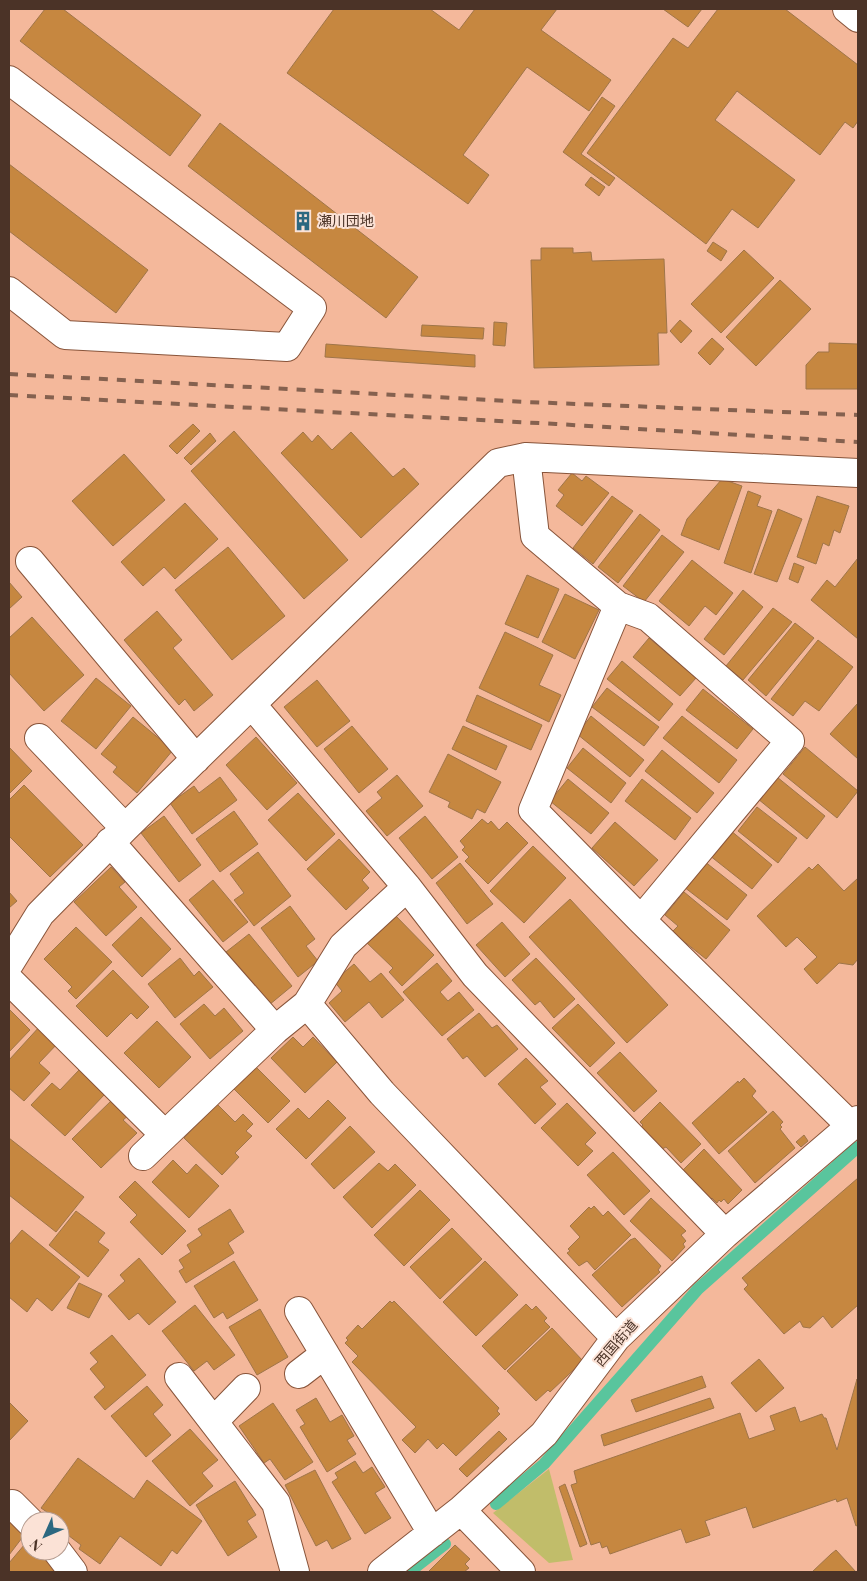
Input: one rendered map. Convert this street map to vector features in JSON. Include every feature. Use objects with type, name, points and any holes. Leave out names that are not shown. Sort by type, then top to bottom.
[{"type":"main road","points":[[847,9],[858,18]]},
{"type":"main road","points":[[9,80],[312,308],[287,347],[278,347],[66,335],[9,291]]},
{"type":"main road","points":[[9,964],[40,914],[118,835],[498,463],[526,457],[858,473]]},
{"type":"main road","points":[[526,457],[535,536],[618,606],[648,617],[790,741],[641,920]]},
{"type":"main road","points":[[30,561],[196,759]]},
{"type":"main road","points":[[618,606],[533,810],[641,920],[855,1123]]},
{"type":"main road","points":[[252,705],[406,887],[475,975],[724,1234]]},
{"type":"main road","points":[[39,738],[274,1030]]},
{"type":"main road","points":[[143,1156],[274,1030],[306,1004],[343,946],[406,887]]},
{"type":"main road","points":[[9,980],[165,1135]]},
{"type":"main road","points":[[306,1004],[382,1093],[616,1338]]},
{"type":"main road","name":"西国街道","points":[[382,1572],[461,1510],[544,1434],[616,1338],[724,1234],[855,1123]]},
{"type":"main road","points":[[299,1310],[432,1532]]},
{"type":"main road","points":[[299,1374],[326,1354]]},
{"type":"main road","points":[[179,1377],[276,1502],[295,1572]]},
{"type":"main road","points":[[214,1421],[246,1388]]},
{"type":"main road","points":[[461,1510],[521,1572]]},
{"type":"main road","points":[[65,1561],[73,1572]]},
{"type":"shaded area","points":[[549,1469],[573,1560],[549,1563],[493,1513]]},
{"type":"building","points":[[45,9],[63,9],[201,115],[170,156],[20,41]]},
{"type":"building","points":[[334,9],[430,9],[459,30],[475,9],[557,9],[541,30],[611,80],[589,111],[527,67],[463,155],[489,175],[468,204],[287,73]]},
{"type":"building","points":[[663,9],[702,9],[688,27]]},
{"type":"building","points":[[718,9],[785,9],[858,65],[858,121],[853,128],[845,122],[820,155],[737,91],[715,120],[795,180],[758,228],[732,209],[706,244],[587,153],[673,38],[688,48]]},
{"type":"building","points":[[602,97],[615,106],[581,154],[615,178],[609,186],[563,152]]},
{"type":"building","name":"瀬川団地","points":[[220,123],[418,277],[386,318],[188,166]]},
{"type":"building","points":[[9,164],[148,270],[116,313],[9,231]]},
{"type":"building","points":[[591,177],[605,187],[599,196],[585,185]]},
{"type":"building","points":[[713,242],[727,251],[721,261],[707,251]]},
{"type":"building","points":[[541,248],[573,248],[573,253],[591,252],[592,261],[664,259],[667,333],[658,333],[659,365],[534,368],[531,260],[541,260]]},
{"type":"building","points":[[744,250],[774,278],[721,333],[691,304]]},
{"type":"building","points":[[780,280],[811,309],[756,366],[726,337]]},
{"type":"building","points":[[680,320],[692,331],[681,343],[670,331]]},
{"type":"building","points":[[494,322],[507,323],[505,346],[493,345]]},
{"type":"building","points":[[422,325],[484,328],[483,339],[421,336]]},
{"type":"building","points":[[712,338],[724,349],[710,365],[698,353]]},
{"type":"building","points":[[829,343],[858,344],[858,389],[806,389],[806,365],[818,352],[829,352]]},
{"type":"building","points":[[326,344],[475,355],[475,367],[325,357]]},
{"type":"building","points":[[193,424],[200,431],[177,454],[169,446]]},
{"type":"building","points":[[234,431],[348,560],[304,599],[191,471]]},
{"type":"building","points":[[303,432],[312,442],[318,435],[332,450],[351,432],[393,477],[404,468],[419,484],[361,538],[281,453]]},
{"type":"building","points":[[210,433],[216,441],[191,465],[184,458]]},
{"type":"building","points":[[124,454],[165,500],[113,546],[72,501]]},
{"type":"building","points":[[572,473],[582,481],[586,476],[609,493],[582,526],[556,506],[564,495],[558,490]]},
{"type":"building","points":[[722,479],[742,486],[719,550],[681,535],[687,519]]},
{"type":"building","points":[[748,491],[761,496],[757,506],[772,511],[751,573],[724,563]]},
{"type":"building","points":[[612,496],[633,511],[593,564],[573,548]]},
{"type":"building","points":[[817,496],[849,506],[840,533],[834,530],[829,546],[823,543],[816,564],[797,557]]},
{"type":"building","points":[[185,503],[218,539],[175,579],[164,567],[143,586],[121,562]]},
{"type":"building","points":[[778,509],[802,519],[777,582],[754,574]]},
{"type":"building","points":[[640,514],[660,530],[618,583],[598,567]]},
{"type":"building","points":[[662,535],[684,552],[644,602],[623,586]]},
{"type":"building","points":[[228,547],[285,616],[232,660],[175,590]]},
{"type":"building","points":[[858,558],[858,639],[811,600],[827,580],[835,587]]},
{"type":"building","points":[[692,560],[733,593],[716,615],[705,606],[689,626],[659,601]]},
{"type":"building","points":[[794,563],[804,567],[798,583],[789,579]]},
{"type":"building","points":[[527,575],[559,589],[538,638],[505,624]]},
{"type":"building","points":[[9,582],[22,597],[9,609]]},
{"type":"building","points":[[743,590],[763,607],[724,655],[704,639]]},
{"type":"building","points":[[565,594],[599,610],[575,659],[542,642]]},
{"type":"building","points":[[773,608],[792,622],[743,680],[726,666]]},
{"type":"building","points":[[157,611],[182,640],[173,648],[213,695],[194,711],[185,699],[179,705],[124,640]]},
{"type":"building","points":[[32,617],[84,675],[44,711],[9,673],[9,638]]},
{"type":"building","points":[[795,623],[814,638],[766,696],[748,680]]},
{"type":"building","points":[[505,632],[553,655],[539,685],[561,695],[549,722],[479,688]]},
{"type":"building","points":[[649,638],[696,678],[680,696],[633,657]]},
{"type":"building","points":[[818,640],[853,667],[819,711],[805,701],[793,716],[771,699]]},
{"type":"building","points":[[622,661],[673,704],[659,721],[607,679]]},
{"type":"building","points":[[96,678],[131,706],[96,749],[61,721]]},
{"type":"building","points":[[317,680],[350,721],[317,747],[284,707]]},
{"type":"building","points":[[607,688],[659,727],[644,746],[592,707]]},
{"type":"building","points":[[703,689],[753,729],[737,749],[686,710]]},
{"type":"building","points":[[477,695],[542,725],[531,750],[466,721]]},
{"type":"building","points":[[858,703],[858,759],[830,734]]},
{"type":"building","points":[[591,716],[644,760],[630,777],[577,734]]},
{"type":"building","points":[[682,716],[737,760],[719,783],[663,738]]},
{"type":"building","points":[[133,717],[173,750],[137,793],[113,772],[117,767],[101,754]]},
{"type":"building","points":[[352,726],[388,769],[359,793],[324,749]]},
{"type":"building","points":[[463,726],[507,746],[496,770],[452,749]]},
{"type":"building","points":[[256,737],[297,783],[267,810],[226,765]]},
{"type":"building","points":[[9,747],[32,771],[9,794]]},
{"type":"building","points":[[805,747],[858,791],[837,818],[783,774]]},
{"type":"building","points":[[583,748],[626,783],[611,803],[567,768]]},
{"type":"building","points":[[662,750],[714,793],[697,813],[645,771]]},
{"type":"building","points":[[448,754],[501,782],[485,813],[477,809],[472,819],[448,807],[450,802],[429,792]]},
{"type":"building","points":[[397,775],[423,806],[387,836],[366,811],[382,798],[377,792]]},
{"type":"building","points":[[220,777],[237,800],[192,834],[170,803],[194,786],[199,793]]},
{"type":"building","points":[[777,777],[825,816],[807,839],[758,799]]},
{"type":"building","points":[[568,779],[609,813],[591,834],[550,801]]},
{"type":"building","points":[[642,779],[691,818],[675,840],[625,801]]},
{"type":"building","points":[[24,785],[83,845],[50,877],[9,836],[9,800]]},
{"type":"building","points":[[298,793],[335,834],[306,861],[268,820]]},
{"type":"building","points":[[757,807],[797,838],[778,863],[738,831]]},
{"type":"building","points":[[234,811],[258,844],[220,872],[196,839]]},
{"type":"building","points":[[164,816],[201,865],[179,882],[141,833]]},
{"type":"building","points":[[425,816],[458,857],[432,879],[399,838]]},
{"type":"building","points":[[482,819],[488,824],[491,821],[499,830],[507,822],[528,843],[488,884],[465,861],[469,857],[462,850],[465,847],[460,841]]},
{"type":"building","points":[[615,822],[658,860],[634,886],[592,848]]},
{"type":"building","points":[[730,830],[772,865],[752,889],[709,855]]},
{"type":"building","points":[[339,839],[370,872],[362,880],[369,888],[346,910],[307,869]]},
{"type":"building","points":[[533,846],[566,878],[524,923],[490,891]]},
{"type":"building","points":[[258,852],[291,896],[254,926],[234,900],[244,893],[230,874]]},
{"type":"building","points":[[704,861],[747,895],[727,920],[684,887]]},
{"type":"building","points":[[460,863],[493,904],[467,924],[436,883]]},
{"type":"building","points":[[818,864],[844,891],[858,878],[858,959],[853,965],[839,963],[817,984],[804,969],[817,957],[797,937],[786,947],[757,916],[809,867],[812,870]]},
{"type":"building","points":[[111,867],[125,882],[119,887],[137,907],[106,936],[74,902]]},
{"type":"building","points":[[213,880],[248,922],[223,942],[189,900]]},
{"type":"building","points":[[9,892],[17,901],[9,908]]},
{"type":"building","points":[[684,892],[730,930],[706,959],[672,932],[678,926],[665,915]]},
{"type":"building","points":[[570,899],[668,1005],[627,1043],[529,937]]},
{"type":"building","points":[[290,906],[315,939],[306,946],[318,961],[298,977],[261,928]]},
{"type":"building","points":[[393,913],[434,955],[402,986],[389,972],[393,968],[365,941]]},
{"type":"building","points":[[141,917],[171,949],[142,977],[112,945]]},
{"type":"building","points":[[502,922],[530,954],[505,977],[476,945]]},
{"type":"building","points":[[76,927],[112,962],[76,999],[68,991],[72,987],[44,959]]},
{"type":"building","points":[[249,934],[292,986],[269,1005],[226,952]]},
{"type":"building","points":[[180,958],[194,976],[199,971],[213,987],[175,1018],[148,984]]},
{"type":"building","points":[[536,958],[575,999],[554,1018],[540,1001],[535,1005],[512,980]]},
{"type":"building","points":[[437,963],[452,981],[440,992],[448,1001],[459,992],[474,1010],[442,1036],[403,992]]},
{"type":"building","points":[[354,964],[370,982],[381,973],[404,1000],[382,1018],[369,1002],[345,1022],[329,1003],[342,991],[334,981]]},
{"type":"building","points":[[113,970],[149,1007],[137,1019],[131,1013],[107,1037],[76,1006]]},
{"type":"building","points":[[204,1004],[215,1016],[224,1008],[243,1031],[210,1059],[180,1024]]},
{"type":"building","points":[[578,1004],[615,1043],[590,1067],[552,1028]]},
{"type":"building","points":[[9,1009],[30,1030],[9,1052]]},
{"type":"building","points":[[479,1013],[492,1028],[497,1025],[518,1049],[485,1077],[467,1056],[463,1059],[447,1039]]},
{"type":"building","points":[[157,1021],[191,1057],[159,1088],[124,1053]]},
{"type":"building","points":[[41,1025],[59,1042],[39,1063],[50,1073],[24,1101],[9,1088],[9,1060]]},
{"type":"building","points":[[293,1037],[303,1047],[313,1037],[337,1062],[305,1093],[271,1058]]},
{"type":"building","points":[[620,1052],[657,1091],[634,1112],[597,1073]]},
{"type":"building","points":[[526,1058],[548,1081],[540,1087],[556,1104],[535,1124],[498,1084]]},
{"type":"building","points":[[256,1067],[290,1101],[268,1123],[234,1089]]},
{"type":"building","points":[[79,1070],[105,1094],[65,1136],[31,1105],[52,1083],[60,1090]]},
{"type":"building","points":[[744,1078],[756,1091],[752,1096],[767,1112],[719,1154],[692,1123],[738,1081],[739,1083]]},
{"type":"building","points":[[113,1099],[129,1115],[123,1120],[137,1133],[101,1168],[72,1139]]},
{"type":"building","points":[[328,1100],[346,1118],[306,1159],[276,1129],[298,1108],[309,1119]]},
{"type":"building","points":[[660,1102],[701,1144],[681,1163],[666,1147],[662,1149],[640,1128],[643,1125],[640,1122]]},
{"type":"building","points":[[567,1103],[596,1133],[585,1144],[593,1151],[578,1166],[541,1128]]},
{"type":"building","points":[[217,1104],[235,1122],[243,1114],[253,1124],[246,1131],[252,1136],[235,1153],[239,1157],[222,1175],[184,1138]]},
{"type":"building","points":[[773,1111],[783,1122],[780,1125],[782,1127],[780,1129],[795,1148],[755,1183],[728,1151]]},
{"type":"building","points":[[350,1126],[375,1152],[334,1189],[311,1164]]},
{"type":"building","points":[[804,1135],[808,1141],[801,1147],[796,1142]]},
{"type":"building","points":[[9,1138],[84,1197],[56,1232],[9,1195]]},
{"type":"building","points":[[704,1149],[742,1190],[728,1204],[724,1199],[721,1202],[719,1200],[717,1203],[712,1198],[710,1200],[682,1171]]},
{"type":"building","points":[[613,1152],[650,1191],[624,1215],[587,1175]]},
{"type":"building","points":[[173,1160],[187,1174],[196,1164],[219,1186],[189,1218],[152,1182]]},
{"type":"building","points":[[379,1163],[388,1171],[395,1164],[416,1185],[372,1228],[343,1197]]},
{"type":"building","points":[[858,1178],[858,1305],[832,1328],[823,1316],[810,1328],[803,1327],[800,1321],[784,1334],[744,1289],[748,1285],[742,1278]]},
{"type":"building","points":[[135,1181],[186,1231],[162,1255],[130,1222],[137,1215],[119,1197]]},
{"type":"building","points":[[420,1190],[450,1220],[404,1266],[374,1235]]},
{"type":"building","points":[[651,1198],[686,1231],[681,1235],[686,1241],[683,1244],[685,1247],[672,1261],[630,1221]]},
{"type":"building","points":[[594,1206],[603,1216],[608,1211],[631,1235],[595,1270],[587,1261],[579,1266],[567,1253],[570,1251],[568,1249],[580,1237],[570,1226],[589,1207],[591,1209]]},
{"type":"building","points":[[230,1209],[244,1232],[228,1243],[234,1253],[186,1283],[179,1271],[184,1268],[179,1260],[191,1252],[187,1245],[202,1235],[198,1229]]},
{"type":"building","points":[[76,1211],[105,1233],[98,1242],[109,1250],[88,1277],[49,1245]]},
{"type":"building","points":[[452,1228],[482,1259],[440,1299],[410,1267]]},
{"type":"building","points":[[22,1230],[80,1277],[52,1311],[37,1298],[27,1312],[9,1297],[9,1245]]},
{"type":"building","points":[[635,1238],[661,1266],[658,1270],[660,1272],[622,1307],[592,1275],[630,1240]]},
{"type":"building","points":[[139,1258],[176,1302],[149,1325],[138,1313],[129,1320],[108,1296],[125,1281],[120,1275]]},
{"type":"building","points":[[234,1261],[258,1300],[227,1319],[223,1312],[214,1318],[194,1286]]},
{"type":"building","points":[[485,1261],[518,1295],[476,1336],[443,1302]]},
{"type":"building","points":[[79,1283],[102,1294],[89,1318],[67,1308]]},
{"type":"building","points":[[390,1301],[392,1303],[394,1301],[499,1408],[497,1411],[500,1414],[456,1456],[443,1443],[437,1449],[428,1439],[415,1453],[402,1440],[416,1427],[352,1362],[358,1356],[345,1343],[348,1340],[346,1338],[358,1325],[362,1329]]},
{"type":"building","points":[[526,1304],[532,1310],[536,1306],[547,1318],[544,1321],[550,1327],[505,1370],[482,1346]]},
{"type":"building","points":[[195,1305],[235,1355],[214,1370],[207,1361],[194,1371],[162,1331]]},
{"type":"building","points":[[260,1309],[288,1357],[257,1375],[229,1327]]},
{"type":"building","points":[[552,1328],[583,1361],[550,1392],[548,1390],[536,1401],[507,1371]]},
{"type":"building","points":[[112,1335],[146,1375],[105,1410],[94,1397],[105,1387],[90,1369],[98,1362],[90,1353]]},
{"type":"building","points":[[759,1359],[784,1388],[756,1412],[731,1383]]},
{"type":"building","points":[[702,1376],[706,1387],[636,1412],[631,1400]]},
{"type":"building","points":[[857,1379],[858,1525],[856,1526],[847,1498],[837,1502],[836,1499],[753,1528],[746,1507],[705,1521],[710,1535],[686,1543],[681,1529],[610,1554],[607,1546],[602,1548],[600,1542],[591,1545],[571,1485],[577,1483],[574,1471],[740,1413],[749,1439],[775,1430],[770,1416],[795,1407],[800,1422],[822,1414],[826,1418],[837,1450]]},
{"type":"building","points":[[147,1386],[163,1405],[153,1414],[171,1435],[146,1457],[111,1416]]},
{"type":"building","points":[[316,1398],[330,1422],[342,1415],[354,1436],[347,1440],[356,1454],[327,1472],[300,1427],[305,1424],[296,1410]]},
{"type":"building","points":[[710,1398],[714,1408],[604,1446],[601,1435]]},
{"type":"building","points":[[9,1402],[28,1421],[9,1441]]},
{"type":"building","points":[[273,1403],[313,1462],[285,1480],[270,1459],[264,1463],[239,1426]]},
{"type":"building","points":[[190,1429],[218,1460],[202,1473],[213,1486],[190,1506],[152,1461]]},
{"type":"building","points":[[499,1431],[507,1439],[467,1477],[459,1469]]},
{"type":"building","points":[[78,1458],[134,1499],[147,1480],[202,1521],[177,1554],[172,1550],[161,1566],[120,1536],[100,1564],[79,1549],[81,1545],[70,1537],[70,1511],[45,1511],[41,1508]]},
{"type":"building","points":[[355,1461],[363,1473],[372,1467],[385,1487],[375,1493],[391,1518],[365,1534],[332,1482],[338,1478],[335,1473]]},
{"type":"building","points":[[315,1470],[351,1539],[332,1549],[327,1540],[316,1546],[285,1485]]},
{"type":"building","points":[[235,1481],[256,1515],[247,1521],[257,1537],[228,1556],[196,1505]]},
{"type":"building","points":[[565,1484],[587,1544],[580,1547],[559,1487]]},
{"type":"building","points":[[9,1521],[20,1530],[20,1541],[9,1555]]},
{"type":"building","points":[[455,1545],[470,1559],[465,1564],[469,1568],[464,1572],[428,1572]]},
{"type":"building","points":[[20,1550],[20,1561],[55,1561],[58,1567],[54,1572],[9,1572],[9,1563]]},
{"type":"building","points":[[836,1550],[856,1572],[812,1572],[831,1554]]},
{"type":"waterway","points":[[496,1504],[544,1464],[698,1289],[858,1147]]},
{"type":"waterway","points":[[409,1572],[445,1544]]},
{"type":"railway","points":[[9,374],[527,402],[858,415]]},
{"type":"railway","points":[[9,395],[858,442]]},
{"type":"place","name":"瀬川団地","points":[[303,221]]}]
